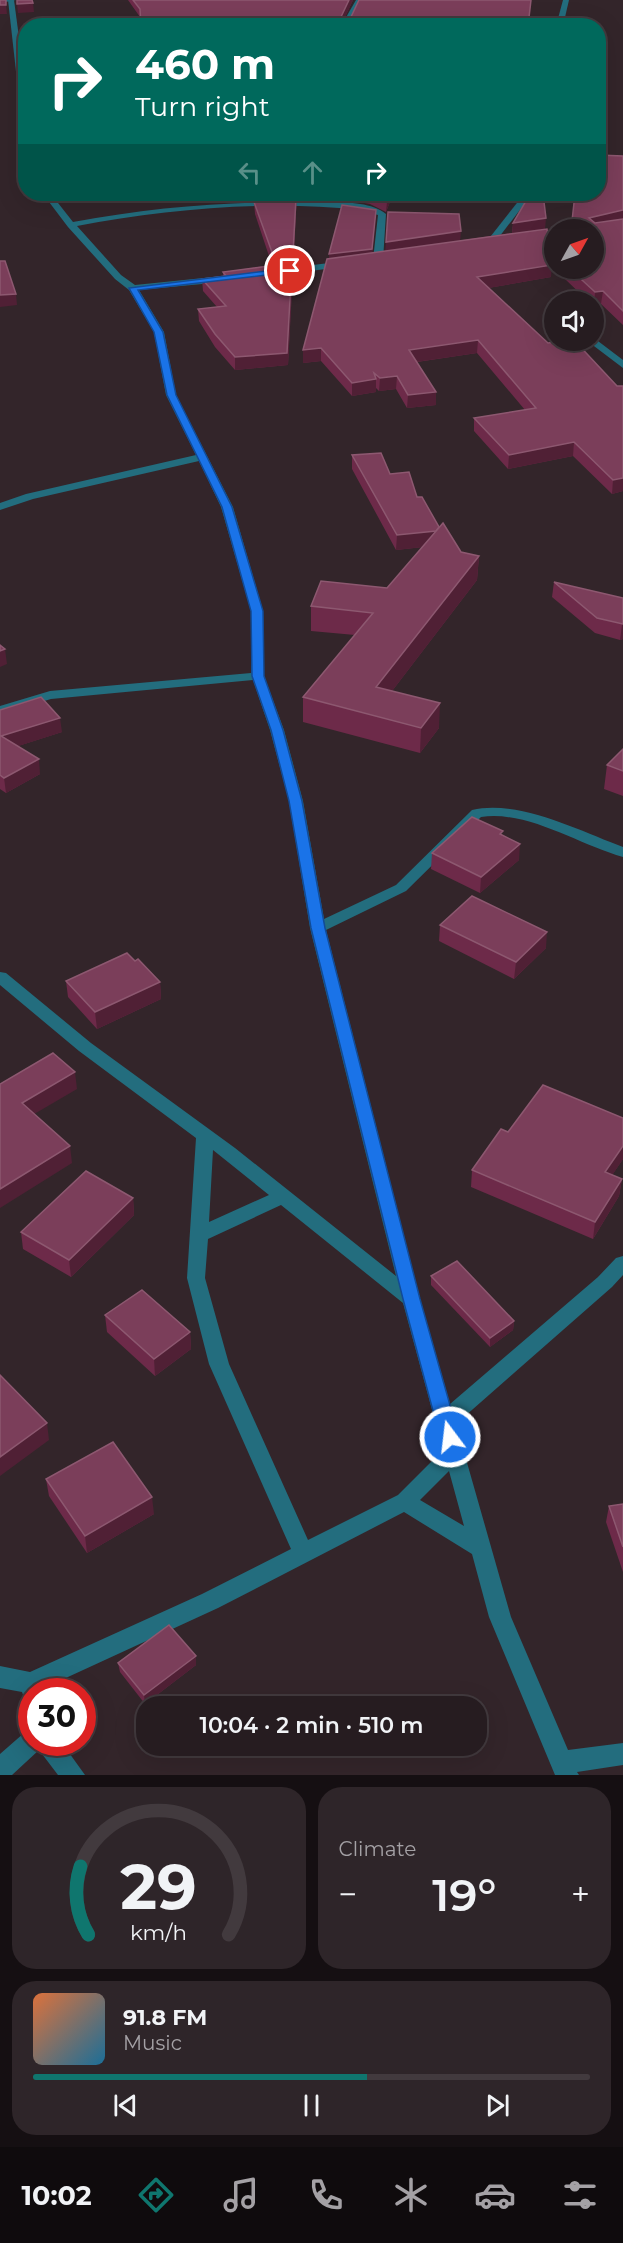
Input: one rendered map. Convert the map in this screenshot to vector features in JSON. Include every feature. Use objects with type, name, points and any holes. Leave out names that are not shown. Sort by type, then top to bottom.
[{"type":"street","points":[[0,1],[12,0],[18,45]]},
{"type":"street","points":[[349,18],[359,0]]},
{"type":"street","points":[[561,18],[566,0]]},
{"type":"street","points":[[53,201],[70,225],[118,277],[133,288],[159,332],[171,395],[227,507],[257,611],[258,676],[277,730],[296,801],[318,928],[411,1299],[500,1617],[565,1768],[623,1754]]},
{"type":"street","points":[[490,243],[523,201]]},
{"type":"street","points":[[70,225],[117,216],[264,203],[350,206],[382,214],[378,260]]},
{"type":"street","points":[[522,239],[544,236]]},
{"type":"street","points":[[479,244],[501,241]]},
{"type":"street","points":[[366,262],[389,258]]},
{"type":"street","points":[[260,274],[354,263]]},
{"type":"street","points":[[133,288],[237,277]]},
{"type":"street","points":[[604,350],[623,364]]},
{"type":"street","points":[[0,507],[30,496],[203,457]]},
{"type":"street","points":[[0,710],[60,693],[258,676]]},
{"type":"street","points":[[318,928],[401,888],[477,813],[486,809],[509,812],[623,852]]},
{"type":"street","points":[[0,977],[85,1047],[205,1135],[411,1299]]},
{"type":"street","points":[[205,1135],[196,1278],[219,1364],[303,1553]]},
{"type":"street","points":[[198,1235],[283,1196]]},
{"type":"street","points":[[446,1421],[605,1282],[623,1263]]},
{"type":"street","points":[[52,1678],[210,1601],[405,1501],[454,1453]]},
{"type":"street","points":[[405,1501],[479,1547]]},
{"type":"street","points":[[0,1677],[18,1683]]},
{"type":"street","points":[[0,1770],[18,1754]]},
{"type":"street","points":[[58,1756],[73,1775]]},
{"type":"building","points":[[0,0],[6,0],[6,5],[0,5]]},
{"type":"building","points":[[17,0],[32,0],[33,3],[17,4]]},
{"type":"building","points":[[133,0],[349,0],[340,18],[141,18],[140,9]]},
{"type":"building","points":[[359,0],[531,0],[529,18],[350,18]]},
{"type":"building","points":[[606,155],[623,156],[623,210],[589,218],[572,219],[574,201],[606,201]]},
{"type":"building","points":[[296,201],[293,253],[273,255],[254,202]]},
{"type":"building","points":[[526,201],[544,201],[546,218],[513,223]]},
{"type":"building","points":[[342,205],[376,210],[372,249],[329,254]]},
{"type":"building","points":[[388,212],[459,214],[461,231],[386,242]]},
{"type":"building","points":[[623,219],[623,311],[604,291],[594,291],[581,279],[604,279],[604,222]]},
{"type":"building","points":[[544,229],[544,266],[477,277],[544,339],[544,351],[584,351],[617,386],[623,386],[623,478],[613,480],[574,442],[509,455],[474,418],[536,408],[478,340],[409,350],[436,392],[408,395],[397,376],[380,378],[374,373],[376,379],[352,383],[321,348],[303,350],[327,259]]},
{"type":"building","points":[[0,261],[5,261],[16,294],[0,295]]},
{"type":"building","points":[[292,263],[287,353],[235,357],[198,309],[226,306],[202,279],[226,276],[223,272]]},
{"type":"building","points":[[381,453],[390,474],[409,472],[417,497],[422,497],[439,527],[436,531],[397,535],[352,455]]},
{"type":"building","points":[[443,523],[461,552],[479,556],[376,687],[440,703],[421,728],[303,697],[373,613],[311,606],[321,581],[387,588]]},
{"type":"building","points":[[554,582],[623,598],[623,624],[597,618]]},
{"type":"building","points":[[41,697],[60,718],[1,736],[39,759],[4,778],[0,775],[0,710]]},
{"type":"building","points":[[623,749],[623,771],[607,765]]},
{"type":"building","points":[[472,817],[503,831],[500,834],[520,844],[481,877],[432,853]]},
{"type":"building","points":[[472,896],[547,932],[516,962],[440,925]]},
{"type":"building","points":[[127,953],[135,961],[138,959],[160,982],[95,1012],[66,981]]},
{"type":"building","points":[[53,1053],[75,1072],[22,1103],[70,1146],[0,1189],[0,1084]]},
{"type":"building","points":[[543,1085],[623,1118],[623,1146],[605,1172],[622,1179],[595,1222],[472,1170],[501,1129],[508,1132]]},
{"type":"building","points":[[86,1171],[133,1198],[69,1260],[21,1232]]},
{"type":"building","points":[[457,1261],[514,1321],[490,1338],[431,1276]]},
{"type":"building","points":[[142,1290],[190,1332],[154,1359],[105,1315]]},
{"type":"building","points":[[0,1375],[47,1423],[0,1457]]},
{"type":"building","points":[[113,1442],[152,1497],[85,1536],[46,1479]]},
{"type":"building","points":[[623,1504],[623,1547],[609,1506]]},
{"type":"building","points":[[169,1625],[196,1656],[144,1695],[118,1663]]},
{"type":"route","points":[[290,271],[133,288],[159,332],[171,395],[227,507],[257,611],[258,676],[277,730],[296,801],[318,928],[411,1299],[450,1437]]}]
